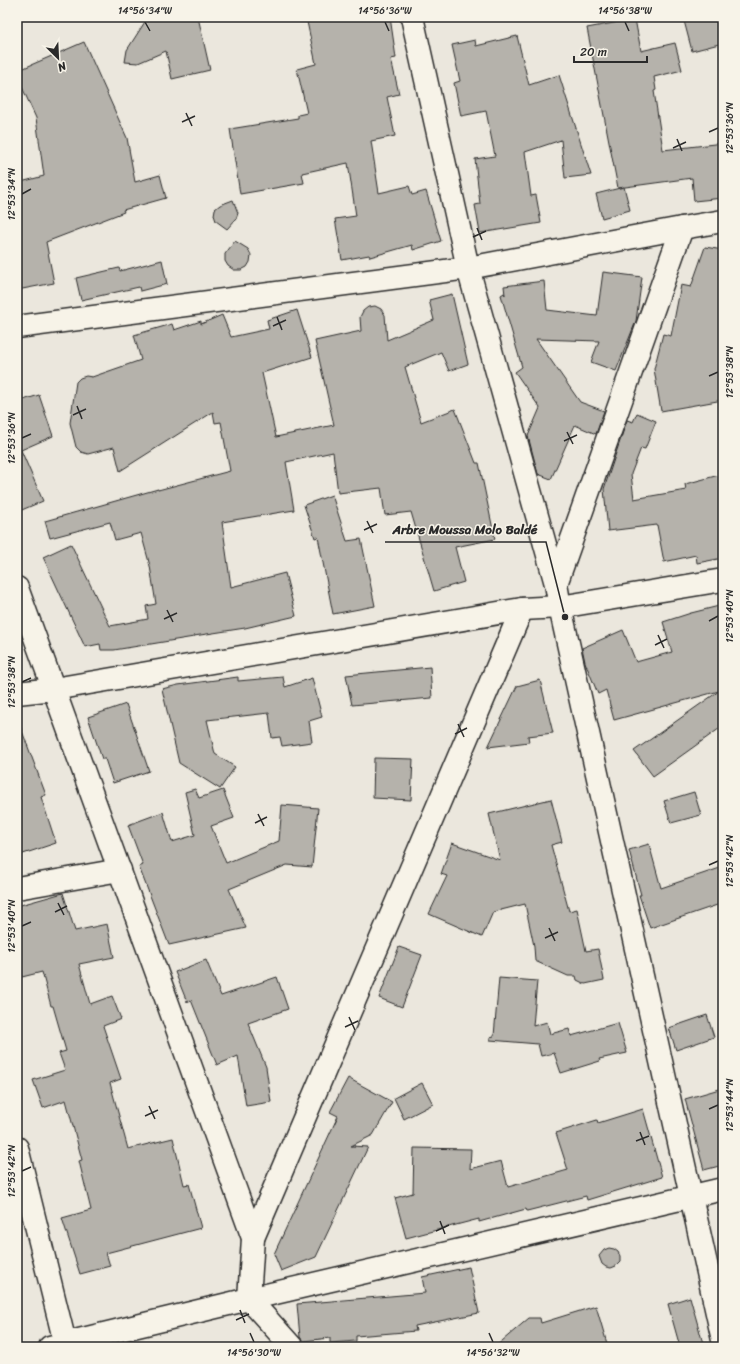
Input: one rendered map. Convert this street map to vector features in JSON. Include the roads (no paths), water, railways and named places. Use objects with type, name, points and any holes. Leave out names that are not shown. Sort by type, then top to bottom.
[{"type":"street","points":[[412,17],[468,268],[556,584],[723,1340]]},
{"type":"street","points":[[17,327],[468,268],[682,228],[723,222]]},
{"type":"street","points":[[556,584],[682,228]]},
{"type":"street","points":[[17,693],[522,609],[560,607],[723,580]]},
{"type":"street","points":[[17,588],[253,1238]]},
{"type":"street","points":[[292,1347],[249,1299],[253,1238],[522,609]]},
{"type":"street","points":[[17,888],[120,870]]},
{"type":"street","points":[[17,1148],[60,1346],[249,1299],[723,1188]]},
{"type":"place","name":"Arbre Moussa Molo Baldé","points":[[565,617]]}]
